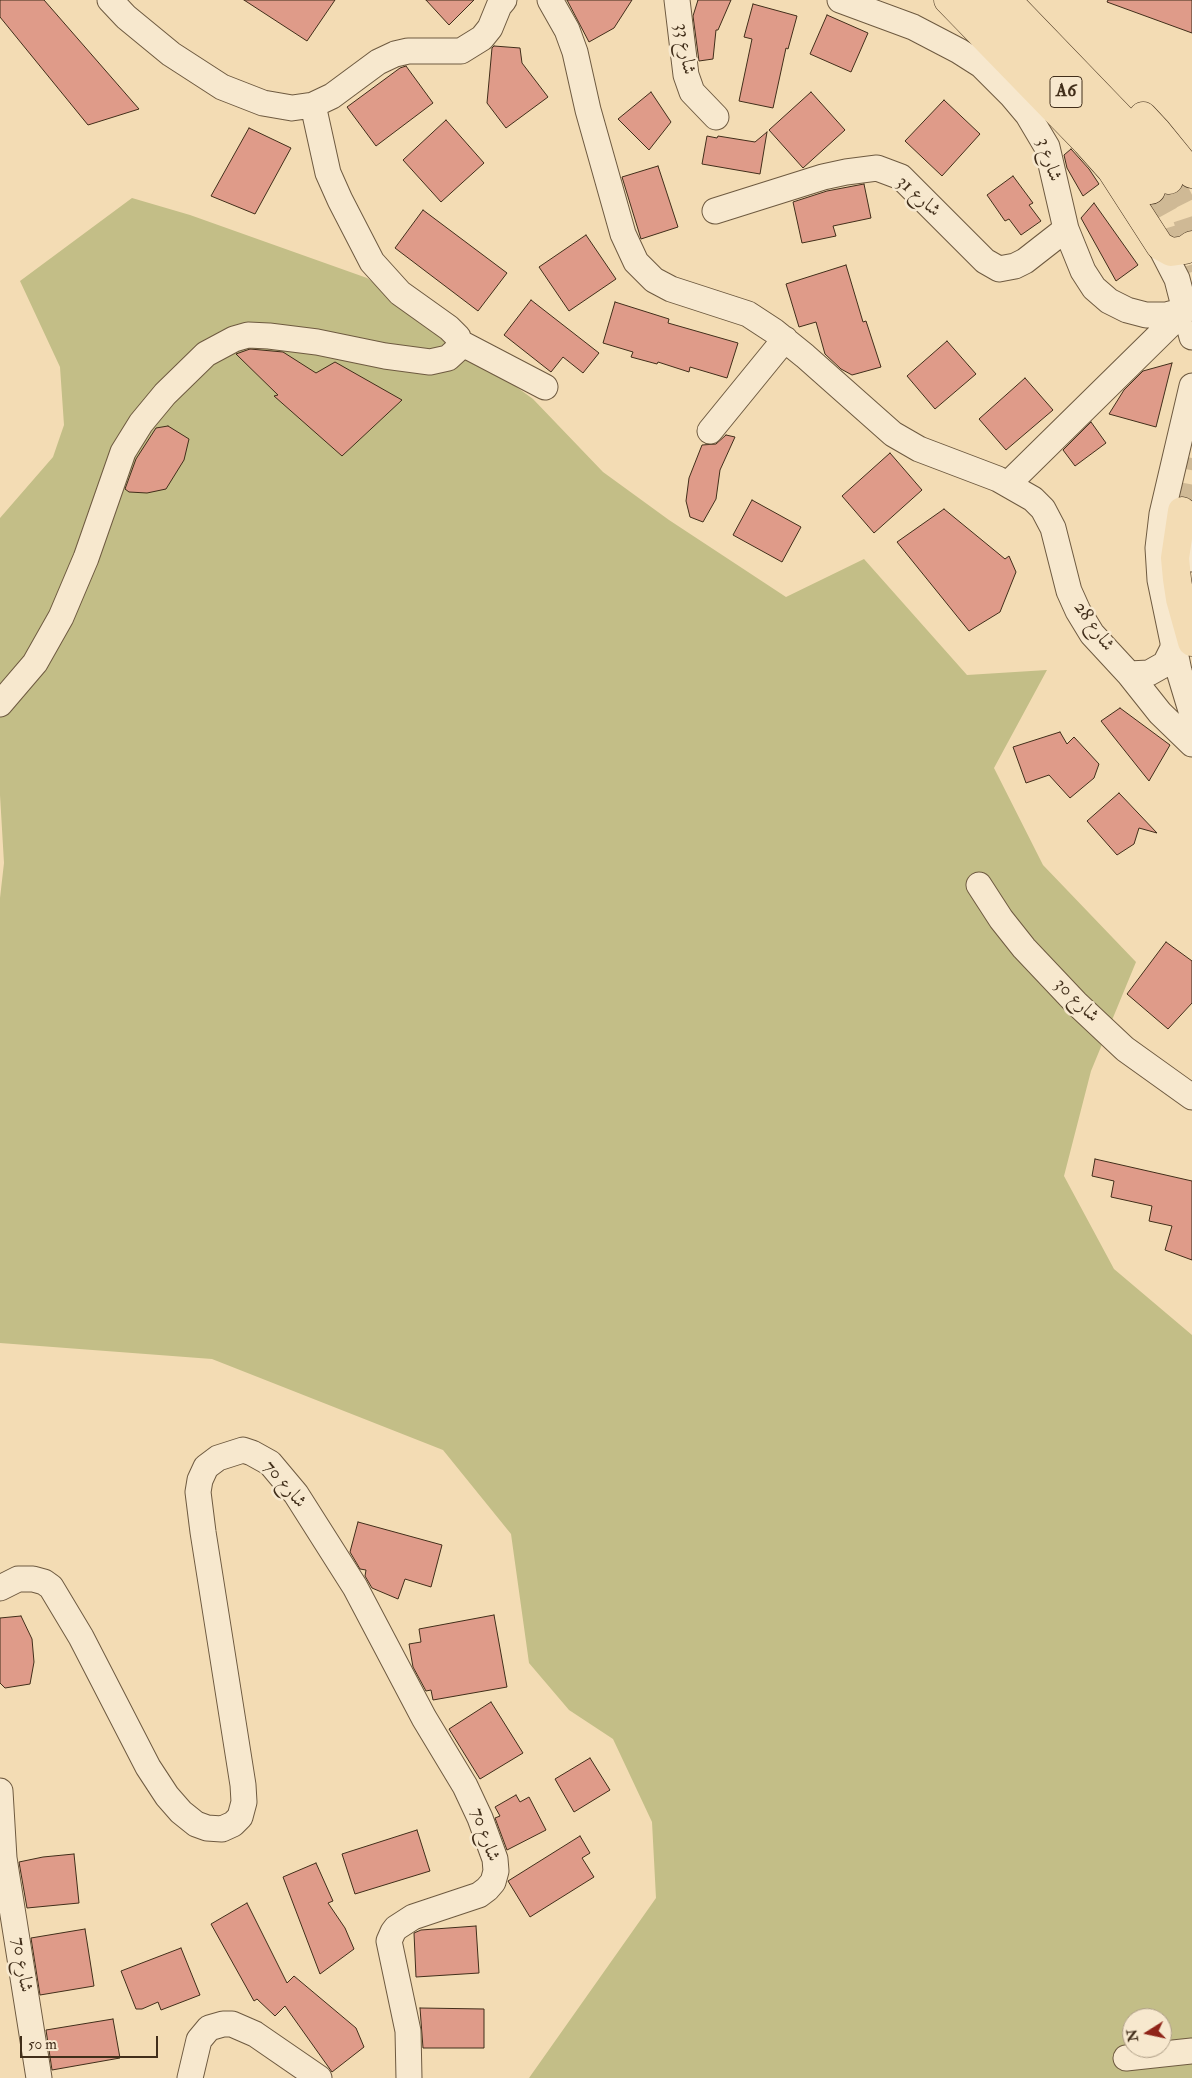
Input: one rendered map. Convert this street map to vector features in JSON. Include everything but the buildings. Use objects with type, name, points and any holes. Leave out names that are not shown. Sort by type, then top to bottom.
[{"type":"highway","points":[[948,0],[1111,170],[1160,246],[1170,252],[1185,250],[1192,246]]},
{"type":"highway","name":"A6","points":[[974,0],[1032,57],[1123,152],[1171,182]]},
{"type":"highway","name":"A6","points":[[1007,0],[1143,141],[1171,182]]},
{"type":"highway","points":[[1026,0],[1157,130],[1171,182]]},
{"type":"highway","points":[[1182,511],[1175,558],[1182,641]]},
{"type":"street","points":[[110,0],[126,17],[171,54],[222,87],[263,103],[292,108],[313,105],[344,88],[378,62],[395,54],[408,51],[461,51],[482,38],[504,0]]},
{"type":"street","name":"شارع 28","points":[[550,0],[567,30],[575,52],[588,110],[620,224],[636,262],[654,280],[671,289],[748,314],[785,339],[893,434],[919,449],[1003,481],[1033,499],[1043,509],[1053,528],[1069,591],[1092,634],[1129,674],[1160,713],[1192,744]]},
{"type":"street","name":"شارع 33","points":[[677,0],[682,53],[692,92],[716,117]]},
{"type":"street","name":"شارع 3","points":[[840,0],[921,31],[959,51],[994,77],[1028,114],[1047,147],[1066,229],[1083,271],[1094,288],[1109,301],[1127,310],[1146,315],[1166,315],[1189,309]]},
{"type":"street","points":[[0,704],[36,664],[61,617],[86,558],[123,452],[141,423],[164,394],[206,354],[227,342],[248,335],[317,342],[385,356],[430,362],[444,360],[453,356],[460,347],[458,337],[449,328],[400,293],[372,262],[340,200],[328,172],[313,105]]},
{"type":"street","name":"شارع 31","points":[[715,211],[823,177],[877,168],[901,178],[985,261],[999,269],[1009,268],[1025,261],[1066,229]]},
{"type":"street","points":[[1160,246],[1184,275],[1192,337]]},
{"type":"street","points":[[1003,481],[1189,309]]},
{"type":"street","points":[[710,431],[785,339]]},
{"type":"street","points":[[460,342],[545,386]]},
{"type":"street","points":[[1192,386],[1182,476],[1162,514],[1158,548],[1160,580],[1182,641],[1179,671],[1192,714]]},
{"type":"street","points":[[1192,539],[1192,559]]},
{"type":"street","points":[[1129,674],[1149,673],[1165,664],[1173,648],[1182,641]]},
{"type":"street","name":"شارع 30","points":[[978,885],[1024,948],[1076,1003],[1125,1049],[1192,1098]]},
{"type":"street","name":"شارع 70","points":[[0,1588],[18,1579],[33,1579],[44,1582],[51,1587],[81,1637],[148,1767],[167,1796],[181,1812],[196,1824],[207,1828],[222,1829],[233,1824],[240,1817],[244,1802],[243,1785],[202,1532],[198,1492],[200,1480],[206,1467],[218,1458],[243,1450],[270,1463],[296,1494],[355,1587],[424,1718],[465,1786],[496,1859],[496,1871],[493,1882],[488,1889],[479,1895],[413,1917],[396,1928],[389,1940],[408,2031],[410,2078]]},
{"type":"street","name":"شارع 70","points":[[0,1791],[2,1858],[39,2078]]},
{"type":"street","points":[[190,2078],[199,2040],[209,2028],[223,2024],[232,2024],[255,2034],[319,2078]]},
{"type":"street","points":[[1172,2053],[1192,2051]]},
{"type":"shaded area","points":[[132,198],[190,215],[367,278],[533,399],[603,472],[669,520],[786,597],[864,559],[967,675],[1047,670],[994,768],[1043,865],[1136,962],[1091,1071],[1064,1176],[1114,1269],[1192,1335],[1192,2078],[529,2078],[656,1898],[652,1822],[613,1739],[569,1710],[529,1663],[511,1534],[443,1450],[212,1359],[0,1343],[0,898],[4,863],[0,795],[0,518],[53,457],[64,425],[60,367],[20,281]]},
{"type":"tunnel","points":[[1169,180],[1185,212],[1192,233]]},
{"type":"tunnel","points":[[1151,190],[1171,226],[1185,274]]},
{"type":"tunnel","points":[[1182,511],[1192,458]]}]
